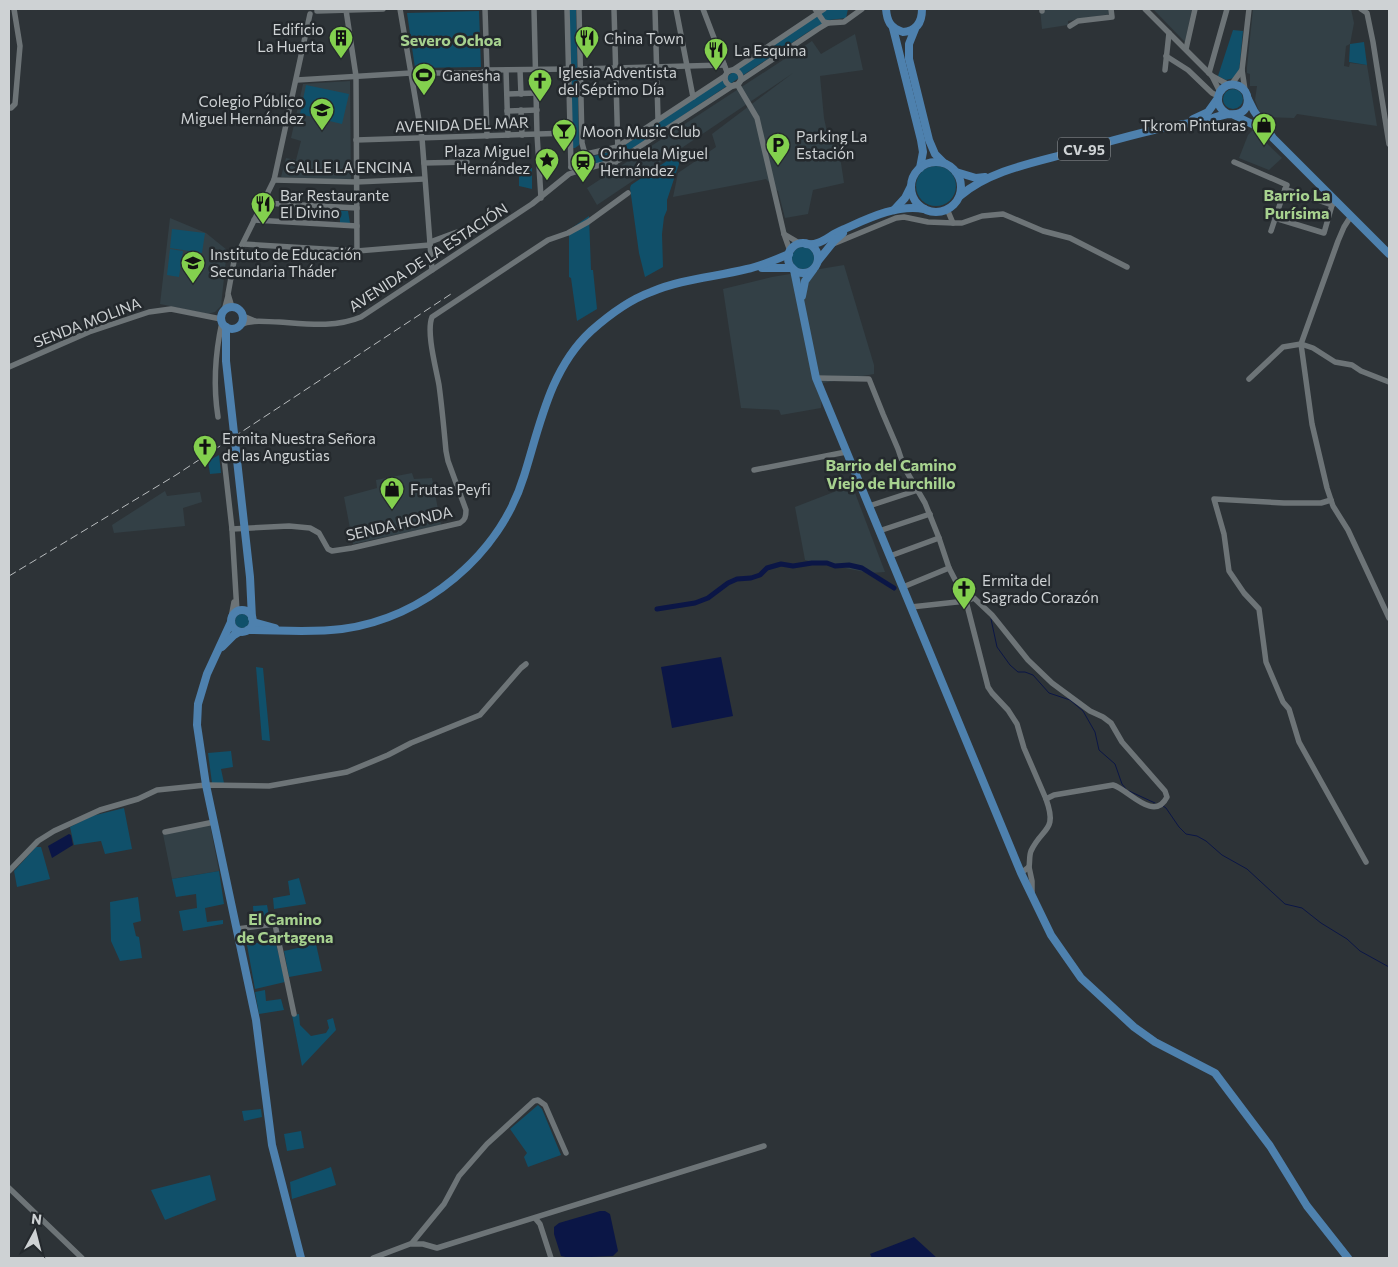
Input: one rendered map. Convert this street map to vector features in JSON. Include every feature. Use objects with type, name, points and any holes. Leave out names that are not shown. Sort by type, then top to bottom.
[{"type":"main road","name":"CV-95","points":[[922,9],[920,23],[915,29],[909,44],[909,59],[929,140],[935,154],[956,172],[976,178],[996,174],[1109,142],[1173,126],[1231,115]]},
{"type":"main road","points":[[886,12],[893,28],[923,152],[920,168],[913,179],[912,186],[915,200],[926,210]]},
{"type":"main road","points":[[893,28],[903,32],[915,29]]},
{"type":"main road","points":[[1230,85],[1238,86],[1245,90],[1258,118],[1273,138],[1334,203],[1352,216],[1389,254]]},
{"type":"main road","name":"CV-95","points":[[1173,126],[1203,115],[1212,108],[1218,96],[1230,85]]},
{"type":"main road","points":[[1218,96],[1220,108],[1256,126],[1273,138]]},
{"type":"main road","points":[[1231,115],[1239,114],[1246,108],[1248,99]]},
{"type":"main road","points":[[920,168],[935,162],[944,163]]},
{"type":"main road","points":[[956,172],[960,180],[960,196]]},
{"type":"main road","name":"CV-95","points":[[947,209],[960,196],[979,182],[996,174]]},
{"type":"main road","points":[[894,210],[905,198],[912,186]]},
{"type":"main road","points":[[747,269],[790,252],[797,245],[821,242],[841,230],[894,210],[908,207],[933,212],[947,209]]},
{"type":"main road","points":[[801,302],[805,281],[816,265],[831,245],[855,225]]},
{"type":"main road","points":[[218,653],[239,632],[248,630],[320,631],[368,624],[426,599],[452,580],[473,561],[487,544],[511,507],[523,480],[548,398],[556,379],[567,360],[590,332],[610,315],[630,302],[673,284],[747,269],[776,267],[807,273],[816,265],[817,252],[811,246],[804,244]]},
{"type":"main road","points":[[790,252],[789,264],[793,269],[801,302],[816,378],[1020,873],[1051,936],[1081,978],[1134,1028],[1155,1042],[1215,1074],[1270,1146],[1307,1206],[1348,1258]]},
{"type":"main road","points":[[225,317],[239,310],[243,316],[230,338],[226,351]]},
{"type":"main road","points":[[225,317],[226,362],[250,577],[253,620],[248,630]]},
{"type":"main road","points":[[225,317],[238,327]]},
{"type":"main road","points":[[251,595],[231,620],[208,674],[198,704],[197,725],[206,785],[256,1020],[272,1145],[301,1258]]},
{"type":"main road","points":[[240,611],[249,613],[253,620],[287,631]]},
{"type":"main road","points":[[231,620],[234,628],[239,632]]},
{"type":"street","points":[[9,108],[15,104],[20,46],[14,9]]},
{"type":"street","points":[[218,417],[216,372],[234,261],[274,180],[297,80],[308,11],[314,14],[317,10],[383,9]]},
{"type":"street","points":[[400,9],[422,138],[432,270]]},
{"type":"street","points":[[485,9],[488,136]]},
{"type":"street","points":[[534,9],[537,134],[541,198]]},
{"type":"street","points":[[567,9],[571,167],[569,174]]},
{"type":"street","points":[[578,9],[582,143],[585,154]]},
{"type":"street","points":[[614,9],[618,156],[616,162]]},
{"type":"street","points":[[655,9],[658,120]]},
{"type":"street","points":[[676,9],[693,97]]},
{"type":"street","points":[[571,167],[580,156],[617,147],[693,97],[816,11],[824,9]]},
{"type":"street","points":[[850,17],[851,9]]},
{"type":"street","points":[[816,11],[824,22],[828,23],[844,22],[862,9]]},
{"type":"street","points":[[881,9],[886,12]]},
{"type":"street","points":[[1070,26],[1078,21],[1112,16],[1111,9]]},
{"type":"street","points":[[1145,9],[1211,74],[1230,85],[1242,70]]},
{"type":"street","points":[[1186,49],[1195,9]]},
{"type":"street","points":[[1218,96],[1211,74],[1227,9]]},
{"type":"street","points":[[1245,90],[1242,70],[1249,9]]},
{"type":"street","points":[[1361,9],[1367,13],[1389,144]]},
{"type":"street","points":[[346,10],[356,76],[357,251]]},
{"type":"street","points":[[704,11],[724,65],[729,72],[740,75],[737,84],[756,118],[790,252]]},
{"type":"street","points":[[569,174],[616,162],[828,23]]},
{"type":"street","points":[[1164,70],[1170,33]]},
{"type":"street","points":[[1166,56],[1188,70],[1212,93],[1218,96]]},
{"type":"street","points":[[580,69],[724,65]]},
{"type":"street","points":[[297,80],[411,73],[568,68]]},
{"type":"street","points":[[506,70],[508,135]]},
{"type":"street","points":[[520,70],[521,94]]},
{"type":"street","points":[[729,72],[727,83],[737,84]]},
{"type":"street","points":[[507,94],[536,93]]},
{"type":"street","points":[[521,110],[522,135]]},
{"type":"street","points":[[507,111],[537,110]]},
{"type":"street","name":"AVENIDA DEL MAR","points":[[356,140],[569,134]]},
{"type":"street","points":[[570,146],[572,150],[576,151],[580,149],[582,143]]},
{"type":"street","points":[[576,160],[576,165],[581,170]]},
{"type":"street","points":[[424,163],[467,162]]},
{"type":"street","points":[[1234,162],[1287,185],[1270,231]]},
{"type":"street","name":"AVENIDA DE LA ESTACIÓN","points":[[243,316],[257,321],[335,325],[348,323],[361,317],[541,198],[569,174]]},
{"type":"street","name":"CALLE LA ENCINA","points":[[274,180],[356,182],[424,179]]},
{"type":"street","points":[[1275,218],[1324,233],[1334,203],[1285,189]]},
{"type":"street","name":"SENDA HONDA","points":[[232,529],[289,526],[310,528],[319,532],[328,549],[332,551],[361,546],[463,521],[466,517],[466,510],[446,451],[439,388],[430,334],[432,317],[548,240],[582,226],[628,193]]},
{"type":"street","points":[[263,203],[357,208]]},
{"type":"street","points":[[947,209],[953,223]]},
{"type":"street","points":[[831,245],[888,221],[904,217],[928,222],[962,223],[982,216],[1003,214],[1043,231],[1070,238],[1127,267]]},
{"type":"street","points":[[1352,216],[1344,227],[1338,242],[1301,344],[1312,424],[1331,500],[1348,530],[1389,618]]},
{"type":"street","points":[[254,220],[357,226]]},
{"type":"street","points":[[243,244],[357,251],[430,244],[457,232]]},
{"type":"street","points":[[784,234],[804,244]]},
{"type":"street","name":"SENDA MOLINA","points":[[9,367],[89,332],[149,312],[171,309],[206,316],[225,317]]},
{"type":"street","name":"AVENIDA DE LA ESTACIÓN","points":[[238,327],[257,321]]},
{"type":"street","points":[[1249,378],[1283,347],[1301,344],[1313,348],[1335,362],[1352,366],[1389,382]]},
{"type":"street","points":[[816,378],[869,379],[904,467],[930,514],[948,568],[966,601],[988,687],[1018,724],[1024,748],[1051,813],[1049,828],[1030,852],[1029,867],[1032,882],[1032,898]]},
{"type":"street","points":[[754,470],[846,452]]},
{"type":"street","points":[[224,458],[232,529],[235,590],[231,620]]},
{"type":"street","points":[[869,506],[918,490]]},
{"type":"street","points":[[1331,500],[1321,503],[1214,500],[1224,534],[1229,571],[1259,609],[1266,662],[1283,702],[1289,709],[1299,742],[1366,862]]},
{"type":"street","points":[[879,531],[930,514]]},
{"type":"street","points":[[890,556],[939,538]]},
{"type":"street","points":[[903,587],[948,568]]},
{"type":"street","points":[[235,590],[240,611]]},
{"type":"street","points":[[911,607],[966,601],[974,598],[1028,660],[1052,683],[1090,712],[1103,717],[1111,723],[1122,742],[1165,791],[1167,797],[1162,804],[1154,807],[1131,796],[1117,786],[1110,785],[1054,795],[1046,799]]},
{"type":"street","points":[[9,870],[32,846],[45,836],[100,810],[138,799],[158,790],[206,785],[269,786],[347,772],[411,743],[480,716],[526,664]]},
{"type":"street","points":[[165,832],[214,822]]},
{"type":"street","points":[[1020,873],[1029,867]]},
{"type":"street","points":[[273,915],[294,1014]]},
{"type":"street","points":[[237,929],[274,924]]},
{"type":"street","points":[[412,1243],[444,1204],[464,1170],[487,1144],[534,1102],[538,1100],[545,1106],[566,1152]]},
{"type":"street","points":[[373,1258],[412,1243],[437,1248],[764,1146]]},
{"type":"street","points":[[9,1188],[82,1258]]},
{"type":"street","points":[[535,1218],[540,1224],[551,1258]]},
{"type":"shaded area","points":[[569,9],[576,9],[579,145],[575,148],[573,148]]},
{"type":"shaded area","points":[[827,9],[848,9],[846,18],[829,20],[808,32],[622,156],[621,154],[580,171],[576,160],[611,152],[622,147]]},
{"type":"shaded area","points":[[1040,9],[1109,9],[1110,14],[1068,21],[1068,25],[1042,29]]},
{"type":"shaded area","points":[[1153,9],[1192,9],[1185,42]]},
{"type":"shaded area","points":[[1253,9],[1351,9],[1354,23],[1350,44],[1346,46],[1344,66],[1349,67],[1350,63],[1367,65],[1377,126],[1297,114],[1294,118],[1261,117],[1255,100],[1257,86],[1250,86],[1250,74],[1247,73]]},
{"type":"shaded area","points":[[479,11],[481,67],[415,68],[407,13]]},
{"type":"shaded area","points":[[1233,30],[1243,31],[1239,72],[1234,78],[1226,80],[1218,76]]},
{"type":"shaded area","points":[[855,34],[863,70],[820,76],[827,132],[836,146],[844,183],[813,190],[808,214],[785,218],[778,191],[766,179],[673,197],[678,173],[716,147],[712,134],[793,73],[597,205],[587,188],[812,41],[821,54]]},
{"type":"shaded area","points":[[1364,42],[1367,65],[1349,62],[1350,44]]},
{"type":"shaded area","name":"Colegio Público Miguel Hernández","points":[[350,81],[351,180],[281,177],[286,158],[296,160],[301,141],[291,138],[303,84]]},
{"type":"shaded area","points":[[306,85],[349,94],[342,124],[300,114]]},
{"type":"shaded area","points":[[1229,89],[1237,89],[1243,95],[1243,103],[1237,109],[1229,109],[1223,103],[1223,95]]},
{"type":"shaded area","points":[[1253,130],[1282,158],[1269,170],[1239,158],[1248,135]]},
{"type":"shaded area","points":[[679,153],[679,164],[667,200],[667,210],[664,217],[662,234],[663,267],[645,277],[639,253],[630,188],[631,185]]},
{"type":"shaded area","points":[[519,166],[532,168],[532,189],[519,186]]},
{"type":"shaded area","points":[[936,166],[950,172],[956,186],[950,200],[936,206],[922,200],[916,186],[922,172]]},
{"type":"shaded area","points":[[322,210],[348,211],[350,223],[340,223],[340,217],[322,216]]},
{"type":"shaded area","points":[[589,216],[591,270],[593,270],[597,309],[577,321],[571,278],[569,277],[569,230]]},
{"type":"shaded area","name":"Instituto de Educación Secundaria Tháder","points":[[170,218],[206,233],[227,250],[221,306],[215,312],[208,314],[160,304]]},
{"type":"shaded area","points":[[172,229],[205,233],[202,253],[170,248]]},
{"type":"shaded area","points":[[803,247],[813,254],[814,258],[807,268],[803,269],[793,262],[792,258],[799,248]]},
{"type":"shaded area","points":[[170,249],[183,251],[179,277],[167,275]]},
{"type":"shaded area","points":[[844,265],[874,365],[874,374],[823,383],[821,408],[781,415],[779,410],[741,408],[723,289],[772,277]]},
{"type":"shaded area","points":[[219,455],[221,473],[210,474],[208,461]]},
{"type":"shaded area","points":[[412,473],[414,479],[432,478],[441,525],[353,544],[344,497],[377,488],[376,480]]},
{"type":"shaded area","points":[[852,485],[885,572],[870,573],[805,560],[795,507]]},
{"type":"shaded area","points":[[165,491],[167,496],[200,492],[202,502],[183,508],[185,526],[114,533],[112,525]]},
{"type":"shaded area","points":[[239,614],[245,614],[249,621],[245,628],[239,628],[235,624],[235,618]]},
{"type":"shaded area","points":[[721,657],[733,716],[672,728],[661,667]]},
{"type":"shaded area","points":[[256,667],[263,668],[270,741],[262,740]]},
{"type":"shaded area","points":[[231,751],[233,767],[221,769],[224,783],[212,783],[208,753]]},
{"type":"shaded area","points":[[124,808],[132,849],[105,854],[101,841],[74,845],[70,827],[92,816]]},
{"type":"shaded area","points":[[210,825],[219,871],[172,879],[163,834]]},
{"type":"shaded area","points":[[69,834],[71,835],[73,845],[52,858],[48,846]]},
{"type":"shaded area","points":[[36,847],[41,847],[50,879],[17,887],[14,871]]},
{"type":"shaded area","points":[[219,871],[224,904],[205,908],[207,922],[223,920],[223,924],[183,931],[179,911],[197,908],[196,894],[176,897],[172,879]]},
{"type":"shaded area","points":[[299,878],[306,904],[274,909],[273,898],[290,895],[288,881]]},
{"type":"shaded area","points":[[138,897],[141,921],[133,923],[136,936],[139,937],[142,958],[120,961],[111,941],[110,902]]},
{"type":"shaded area","points":[[267,905],[270,921],[254,923],[253,906]]},
{"type":"shaded area","points":[[275,939],[285,982],[255,989],[247,945]]},
{"type":"shaded area","points":[[316,944],[322,971],[289,977],[284,951]]},
{"type":"shaded area","points":[[265,990],[266,1001],[281,999],[284,1010],[259,1014],[255,992]]},
{"type":"shaded area","points":[[299,1014],[300,1025],[311,1036],[326,1033],[329,1028],[327,1020],[333,1018],[336,1030],[302,1066],[292,1015]]},
{"type":"shaded area","points":[[538,1105],[542,1109],[561,1155],[528,1167],[524,1157],[527,1153],[510,1129]]},
{"type":"shaded area","points":[[261,1109],[262,1117],[244,1121],[242,1111]]},
{"type":"shaded area","points":[[301,1131],[304,1148],[287,1151],[284,1134]]},
{"type":"shaded area","points":[[331,1167],[336,1185],[292,1199],[290,1182]]},
{"type":"shaded area","points":[[210,1175],[216,1200],[165,1220],[151,1190]]},
{"type":"shaded area","points":[[600,1211],[610,1214],[618,1251],[613,1256],[570,1258],[561,1256],[554,1234],[554,1227],[559,1223]]},
{"type":"shaded area","points":[[914,1237],[937,1258],[872,1258],[870,1254]]},
{"type":"waterway","points":[[657,609],[695,603],[708,598],[728,583],[737,579],[760,575],[767,568],[781,564],[793,566],[812,563],[827,563],[835,566],[849,565],[862,568],[894,588]]},
{"type":"waterway","points":[[991,619],[997,647],[1010,665],[1018,672],[1033,675],[1049,693],[1070,700],[1083,711],[1095,732],[1099,750],[1115,764],[1122,784],[1126,789]]},
{"type":"waterway","points":[[1129,791],[1155,803]]},
{"type":"waterway","points":[[1163,806],[1186,834],[1197,836],[1206,841],[1222,855],[1247,869],[1285,904],[1302,908],[1321,923],[1347,939],[1360,951],[1389,967]]},
{"type":"railway","points":[[9,576],[176,475],[454,292]]},
{"type":"place","name":"Edificio La Huerta","points":[[341,59]]},
{"type":"place","name":"China Town","points":[[587,59]]},
{"type":"place","name":"La Esquina","points":[[716,71]]},
{"type":"place","name":"Ganesha","points":[[424,96]]},
{"type":"place","name":"Iglesia Adventista del Séptimo Día","points":[[540,102]]},
{"type":"place","name":"Colegio Público Miguel Hernández","points":[[322,131]]},
{"type":"place","name":"Tkrom Pinturas","points":[[1264,146]]},
{"type":"place","name":"Moon Music Club","points":[[564,152]]},
{"type":"place","name":"Parking La Estación","points":[[778,166]]},
{"type":"place","name":"Plaza Miguel Hernández","points":[[547,181]]},
{"type":"place","name":"Orihuela Miguel Hernández","points":[[583,183]]},
{"type":"place","name":"Bar Restaurante El Divino","points":[[263,225]]},
{"type":"place","name":"Instituto de Educación Secundaria Tháder","points":[[193,284]]},
{"type":"place","name":"Ermita Nuestra Señora de las Angustias","points":[[205,468]]},
{"type":"place","name":"Frutas Peyfi","points":[[392,510]]},
{"type":"place","name":"Ermita del Sagrado Corazón","points":[[964,610]]},
{"type":"district","name":"Severo Ochoa","points":[[451,39]]},
{"type":"district","name":"Barrio La Purísima","points":[[1297,203]]},
{"type":"district","name":"Barrio del Camino Viejo de Hurchillo","points":[[891,473]]},
{"type":"district","name":"El Camino de Cartagena","points":[[285,927]]}]
